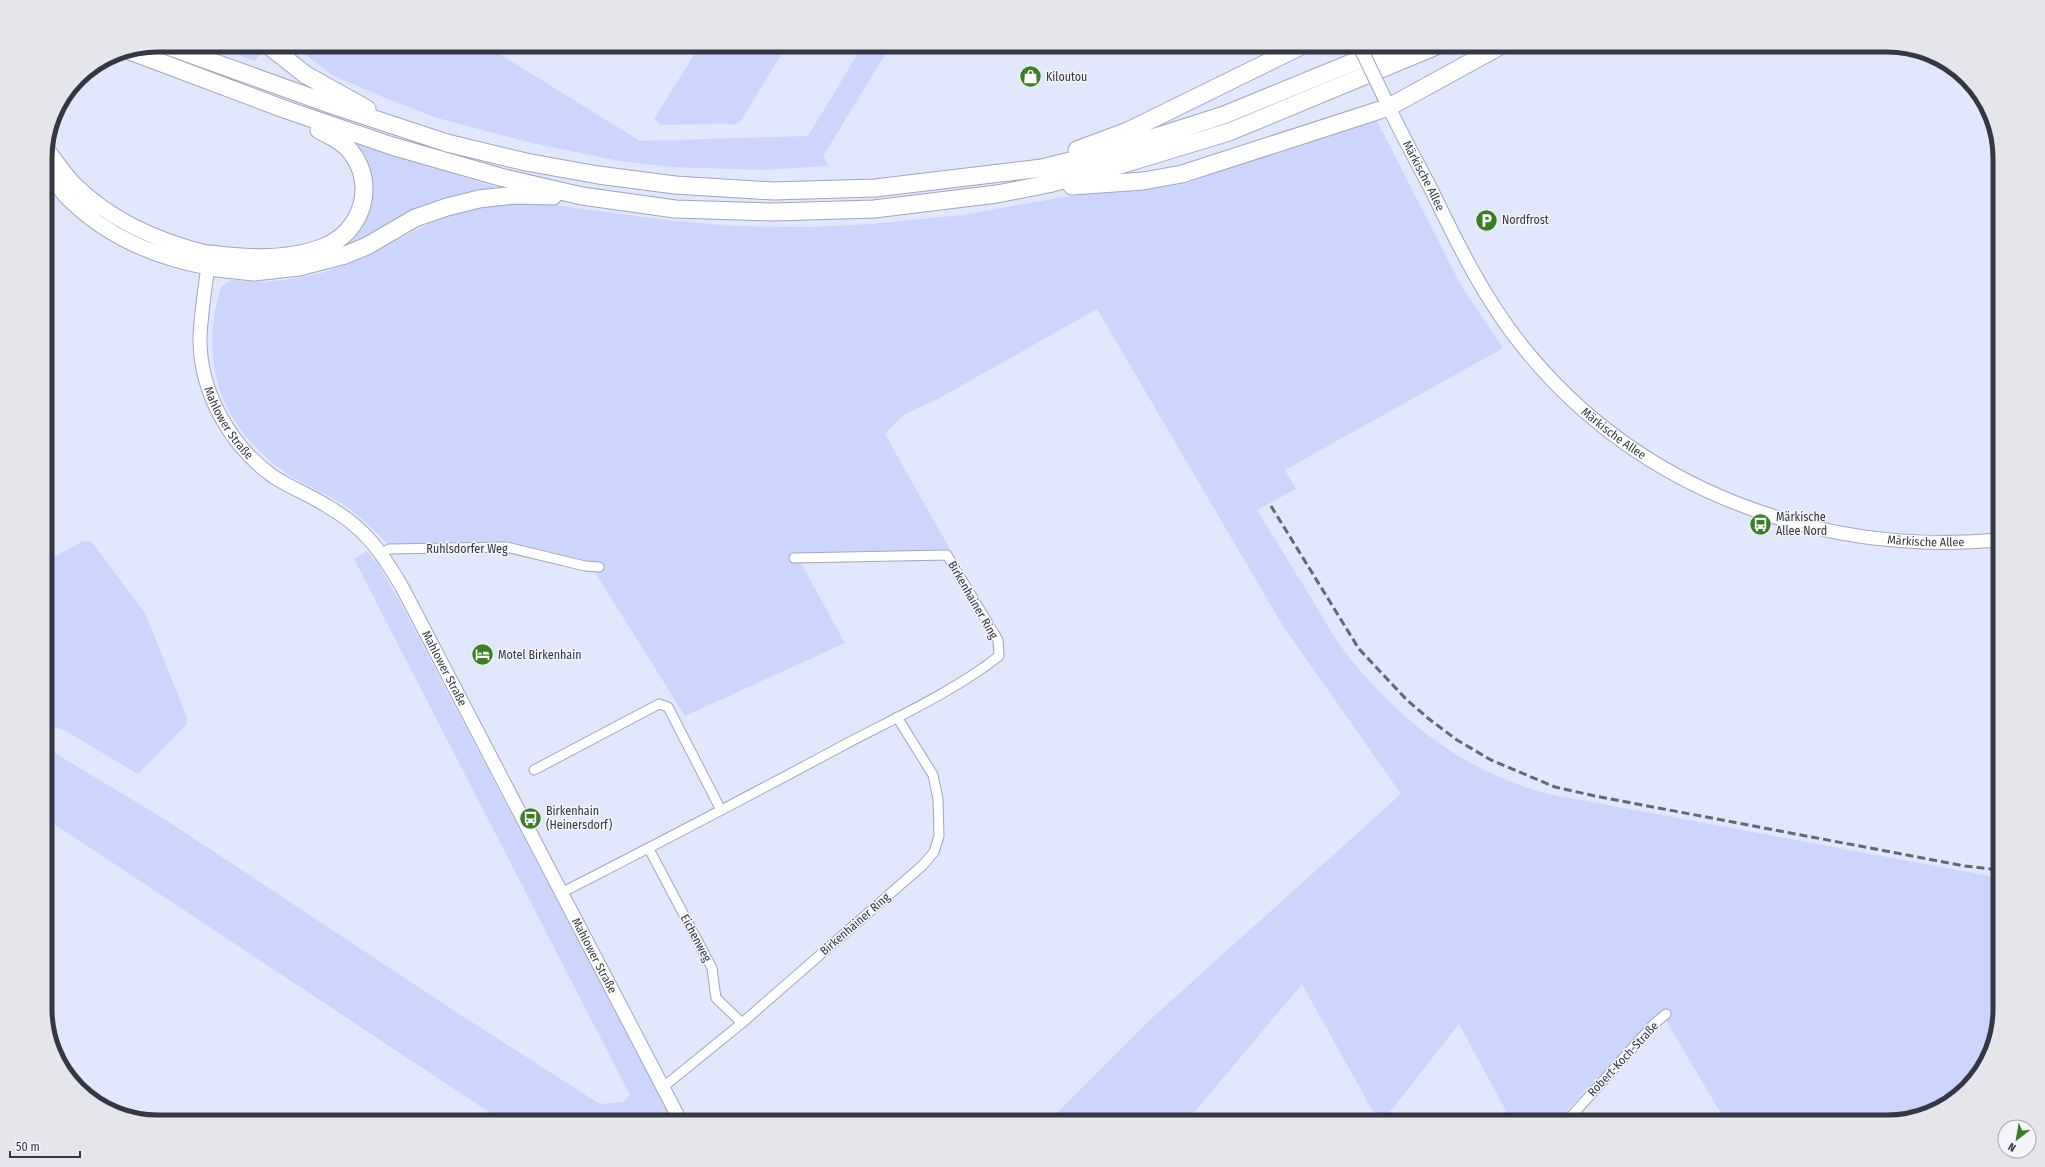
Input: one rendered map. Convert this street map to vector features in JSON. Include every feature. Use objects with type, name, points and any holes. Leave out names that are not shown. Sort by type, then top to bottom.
[{"type":"highway","points":[[185,52],[416,134],[526,162],[598,175],[675,185],[773,191],[816,191],[875,188],[1042,168],[1118,149],[1224,115],[1378,52]]},
{"type":"highway","points":[[277,52],[306,75],[370,110],[394,120],[416,134]]},
{"type":"highway","points":[[998,174],[1072,152],[1128,131],[1289,52]]},
{"type":"highway","points":[[138,54],[284,109],[447,163],[582,196],[675,209],[813,211],[889,207],[997,194],[1048,184],[1120,165],[1229,132],[1422,52]]},
{"type":"highway","points":[[1048,184],[1066,186],[1113,183],[1182,174],[1387,103],[1488,52]]},
{"type":"highway","points":[[209,261],[259,258],[315,250],[344,236],[358,217],[362,208],[364,194],[363,176],[351,150],[340,141],[284,109]]},
{"type":"highway","points":[[209,261],[254,272],[299,267],[345,255],[367,246],[415,218],[447,207],[479,200],[514,195],[582,196]]},
{"type":"main road","name":"Märkische Allee","points":[[1362,52],[1464,256],[1484,290],[1523,347],[1564,393],[1602,426],[1673,474],[1724,499],[1763,515],[1823,530],[1876,539],[1914,543],[1952,543],[1993,540]]},
{"type":"main road","points":[[52,156],[74,184],[111,214],[144,233],[209,261]]},
{"type":"main road","points":[[52,178],[68,197],[105,227],[138,247],[176,261],[209,261]]},
{"type":"main road","name":"Mahlower Straße","points":[[209,261],[200,337],[202,363],[212,397],[234,438],[253,460],[273,476],[343,516],[358,528],[382,553],[402,587],[677,1115]]},
{"type":"street","name":"Ruhlsdorfer Weg","points":[[382,553],[389,550],[506,547],[585,566],[599,567]]},
{"type":"street","name":"Birkenhainer Ring","points":[[561,893],[649,849],[897,717],[976,674],[998,656],[998,640],[947,555],[794,558]]},
{"type":"street","points":[[534,770],[659,704],[668,707],[721,810]]},
{"type":"street","name":"Birkenhainer Ring","points":[[662,1088],[742,1023],[923,865],[934,852],[939,836],[938,799],[933,775],[897,717]]},
{"type":"street","name":"Eichenweg","points":[[649,849],[712,968],[716,998],[742,1023]]},
{"type":"street","name":"Robert-Koch-Straße","points":[[1572,1115],[1654,1024],[1666,1014]]},
{"type":"shaded area","points":[[230,52],[260,52],[261,53],[255,61]]},
{"type":"shaded area","points":[[302,52],[496,52],[640,141],[808,136],[859,52],[887,52],[823,156],[828,166],[763,170],[671,167],[619,161],[532,143],[437,118],[332,75]]},
{"type":"shaded area","points":[[696,52],[783,52],[741,121],[734,125],[661,125],[654,119]]},
{"type":"shaded area","points":[[1377,121],[1462,287],[1503,348],[1285,470],[1296,489],[1257,510],[1337,641],[1366,677],[1389,701],[1413,723],[1440,744],[1467,761],[1497,776],[1527,788],[1559,796],[1993,877],[1993,1009],[1989,1036],[1979,1062],[1971,1073],[1962,1084],[1940,1101],[1914,1111],[1887,1115],[1722,1115],[1661,1012],[1564,1115],[1508,1115],[1459,1024],[1388,1115],[1375,1115],[1302,984],[1192,1115],[1055,1115],[1153,1017],[1401,794],[1283,626],[1097,309],[938,399],[903,415],[885,434],[951,551],[796,554],[845,643],[685,716],[594,571],[585,566],[506,547],[394,550],[347,507],[293,478],[264,455],[245,435],[231,414],[220,392],[214,368],[212,342],[215,315],[221,287],[231,280],[263,282],[292,279],[325,272],[360,259],[424,226],[456,212],[495,204],[532,202],[658,219],[730,226],[814,227],[872,224],[962,215],[1069,196],[1184,184],[1314,139]]},
{"type":"shaded area","points":[[350,141],[499,188],[333,255],[287,260],[363,219]]},
{"type":"shaded area","points":[[83,541],[91,541],[145,613],[187,717],[186,725],[138,774],[64,730],[52,726],[52,558]]},
{"type":"shaded area","points":[[367,551],[379,566],[400,602],[669,1115],[493,1115],[52,823],[52,751],[169,822],[456,1012],[600,1104],[623,1102],[630,1095],[354,559]]},
{"type":"railway","points":[[1271,506],[1359,649],[1406,699],[1429,719],[1457,740],[1491,760],[1555,787],[1595,796],[1965,866],[1993,869]]},
{"type":"place","name":"Kiloutou","points":[[1030,77]]},
{"type":"place","name":"Nordfrost","points":[[1487,220]]},
{"type":"place","name":"Märkische Allee Nord","points":[[1760,524]]},
{"type":"place","name":"Motel Birkenhain","points":[[482,655]]},
{"type":"place","name":"Birkenhain (Heinersdorf)","points":[[531,818]]}]
